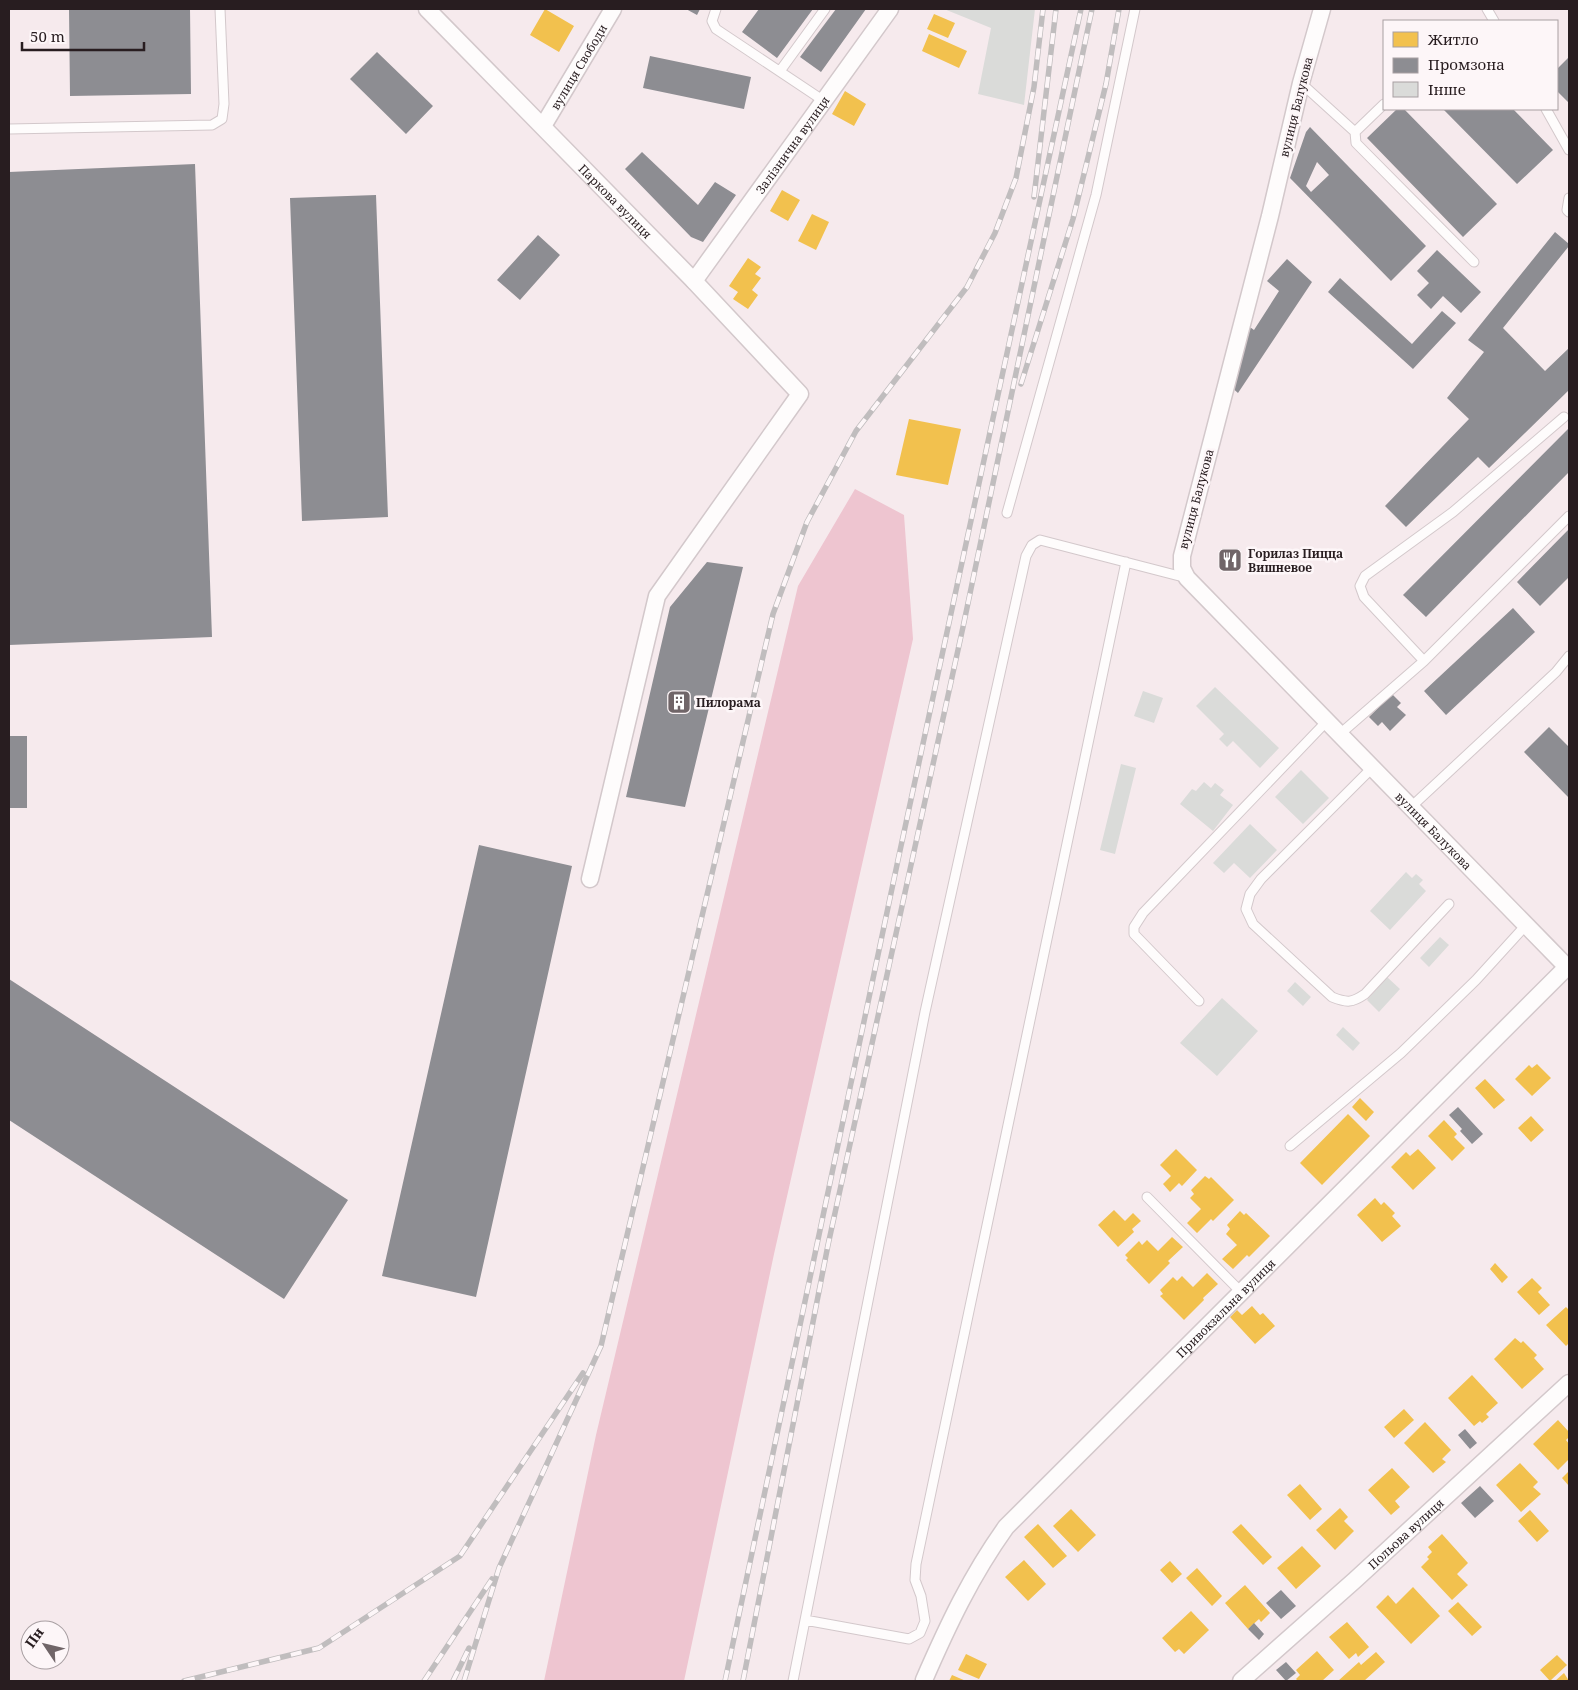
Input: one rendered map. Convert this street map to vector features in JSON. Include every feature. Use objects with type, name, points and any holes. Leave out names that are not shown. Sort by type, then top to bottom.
[{"type":"street","name":"Паркова вулиця","points":[[427,9],[694,281],[800,394],[657,596],[590,880]]},
{"type":"street","name":"вулиця Свободи","points":[[543,126],[613,9]]},
{"type":"street","name":"Залізнична вулиця","points":[[694,281],[890,9]]},
{"type":"street","name":"вулиця Балукова","points":[[1322,9],[1301,83],[1267,226],[1182,556],[1182,568],[1188,578],[1568,968]]},
{"type":"street","name":"Привокзальна вулиця","points":[[924,1680],[953,1615],[984,1557],[1006,1527],[1568,968]]},
{"type":"street","name":"Польова вулиця","points":[[1241,1681],[1355,1580],[1569,1383]]},
{"type":"lane","points":[[9,129],[212,124],[222,119],[224,104],[220,9]]},
{"type":"lane","points":[[716,9],[712,21],[716,29],[824,101]]},
{"type":"lane","points":[[780,71],[825,9]]},
{"type":"lane","points":[[1007,514],[1096,195],[1135,9]]},
{"type":"lane","points":[[1486,9],[1493,20]]},
{"type":"lane","points":[[1301,83],[1355,132],[1356,143],[1474,262]]},
{"type":"lane","points":[[1355,132],[1383,105]]},
{"type":"lane","points":[[1547,110],[1569,150]]},
{"type":"lane","points":[[1569,198],[1567,210],[1569,212]]},
{"type":"lane","points":[[1424,661],[1364,597],[1360,586],[1364,576],[1454,512],[1564,417]]},
{"type":"lane","points":[[1340,734],[1424,661],[1569,516]]},
{"type":"lane","points":[[793,1681],[925,1012],[1026,556],[1032,544],[1040,540],[1188,578]]},
{"type":"lane","points":[[806,1620],[909,1639],[920,1633],[925,1621],[921,1596],[915,1580],[916,1564],[1126,562]]},
{"type":"lane","points":[[1411,807],[1556,672],[1569,656]]},
{"type":"lane","points":[[1199,1001],[1134,934],[1134,927],[1143,913],[1327,722]]},
{"type":"lane","points":[[1372,768],[1261,879],[1250,894],[1246,909],[1253,924],[1332,997],[1344,1001],[1354,1001],[1365,994],[1448,904]]},
{"type":"lane","points":[[1290,1146],[1401,1052],[1476,980],[1526,925]]},
{"type":"lane","points":[[1147,1197],[1241,1292]]},
{"type":"shaded area","points":[[855,489],[904,515],[913,639],[774,1254],[684,1681],[544,1681],[596,1435],[798,586]]},
{"type":"building: Житло","points":[[545,9],[574,26],[559,52],[530,35]]},
{"type":"building: Житло","points":[[934,14],[955,23],[948,38],[927,29]]},
{"type":"building: Житло","points":[[929,34],[967,51],[959,68],[922,51]]},
{"type":"building: Житло","points":[[845,91],[866,104],[854,126],[832,114]]},
{"type":"building: Житло","points":[[782,190],[800,200],[788,221],[770,211]]},
{"type":"building: Житло","points":[[812,214],[829,222],[816,250],[798,241]]},
{"type":"building: Житло","points":[[748,258],[761,267],[755,274],[761,278],[752,290],[758,295],[748,309],[733,299],[738,292],[729,286]]},
{"type":"building: Житло","points":[[909,419],[961,429],[948,485],[896,475]]},
{"type":"building: Житло","points":[[1537,1064],[1551,1078],[1532,1096],[1515,1079],[1529,1065],[1532,1068]]},
{"type":"building: Житло","points":[[1485,1079],[1505,1100],[1494,1109],[1475,1088]]},
{"type":"building: Житло","points":[[1360,1098],[1374,1112],[1366,1121],[1352,1107]]},
{"type":"building: Житло","points":[[1348,1114],[1370,1136],[1322,1185],[1300,1163]]},
{"type":"building: Житло","points":[[1531,1116],[1544,1130],[1531,1142],[1518,1128]]},
{"type":"building: Житло","points":[[1444,1120],[1457,1134],[1454,1137],[1465,1148],[1452,1161],[1428,1136]]},
{"type":"building: Житло","points":[[1176,1149],[1197,1170],[1182,1186],[1179,1183],[1170,1192],[1163,1184],[1171,1176],[1160,1165]]},
{"type":"building: Житло","points":[[1418,1149],[1436,1168],[1413,1190],[1391,1167],[1406,1152],[1410,1156]]},
{"type":"building: Житло","points":[[1205,1176],[1209,1179],[1211,1177],[1234,1200],[1213,1221],[1211,1219],[1197,1233],[1187,1223],[1201,1209],[1190,1198],[1194,1194],[1191,1190]]},
{"type":"building: Житло","points":[[1375,1198],[1381,1205],[1384,1202],[1395,1213],[1392,1216],[1401,1226],[1382,1242],[1357,1215]]},
{"type":"building: Житло","points":[[1114,1210],[1125,1221],[1133,1213],[1141,1221],[1132,1229],[1134,1232],[1118,1247],[1098,1225]]},
{"type":"building: Житло","points":[[1240,1211],[1244,1215],[1246,1213],[1270,1236],[1249,1257],[1247,1255],[1233,1269],[1222,1259],[1237,1245],[1226,1234],[1230,1229],[1227,1225]]},
{"type":"building: Житло","points":[[1172,1237],[1183,1247],[1168,1261],[1170,1263],[1149,1284],[1126,1260],[1128,1258],[1125,1255],[1139,1241],[1142,1245],[1147,1240],[1158,1251]]},
{"type":"building: Житло","points":[[1495,1263],[1508,1277],[1502,1283],[1490,1269]]},
{"type":"building: Житло","points":[[1207,1273],[1218,1284],[1184,1320],[1160,1296],[1163,1294],[1160,1290],[1173,1277],[1177,1281],[1182,1276],[1193,1287]]},
{"type":"building: Житло","points":[[1532,1278],[1542,1288],[1538,1292],[1550,1305],[1539,1315],[1517,1292]]},
{"type":"building: Житло","points":[[1252,1306],[1260,1315],[1263,1313],[1275,1326],[1255,1344],[1230,1317],[1237,1310],[1242,1315]]},
{"type":"building: Житло","points":[[1566,1307],[1569,1310],[1569,1343],[1566,1346],[1546,1325]]},
{"type":"building: Житло","points":[[1515,1338],[1521,1343],[1523,1341],[1537,1355],[1534,1358],[1544,1369],[1522,1389],[1494,1359]]},
{"type":"building: Житло","points":[[1472,1375],[1498,1403],[1486,1414],[1489,1417],[1482,1423],[1480,1421],[1474,1426],[1448,1398]]},
{"type":"building: Житло","points":[[1404,1409],[1414,1420],[1394,1438],[1384,1427]]},
{"type":"building: Житло","points":[[1558,1420],[1569,1432],[1569,1437],[1566,1440],[1569,1444],[1569,1459],[1558,1470],[1533,1444]]},
{"type":"building: Житло","points":[[1425,1422],[1451,1450],[1442,1459],[1446,1462],[1433,1473],[1404,1443]]},
{"type":"building: Житло","points":[[1520,1463],[1538,1482],[1533,1487],[1541,1494],[1521,1512],[1496,1485]]},
{"type":"building: Житло","points":[[1392,1468],[1410,1487],[1395,1501],[1400,1507],[1391,1515],[1368,1490]]},
{"type":"building: Житло","points":[[1569,1471],[1569,1486],[1562,1478]]},
{"type":"building: Житло","points":[[1300,1484],[1322,1509],[1310,1520],[1287,1495]]},
{"type":"building: Житло","points":[[1340,1508],[1348,1517],[1344,1521],[1354,1531],[1335,1550],[1316,1530]]},
{"type":"building: Житло","points":[[1071,1509],[1096,1535],[1078,1552],[1053,1526]]},
{"type":"building: Житло","points":[[1530,1510],[1549,1531],[1537,1542],[1518,1521]]},
{"type":"building: Житло","points":[[1038,1524],[1067,1556],[1053,1568],[1024,1537]]},
{"type":"building: Житло","points":[[1241,1524],[1272,1557],[1263,1565],[1232,1532]]},
{"type":"building: Житло","points":[[1442,1534],[1468,1563],[1457,1574],[1468,1585],[1452,1600],[1421,1567],[1429,1559],[1427,1557],[1432,1552],[1428,1547]]},
{"type":"building: Житло","points":[[1302,1546],[1321,1566],[1296,1589],[1277,1568]]},
{"type":"building: Житло","points":[[1024,1560],[1046,1584],[1028,1601],[1005,1577]]},
{"type":"building: Житло","points":[[1170,1561],[1182,1574],[1172,1583],[1160,1570]]},
{"type":"building: Житло","points":[[1197,1568],[1222,1596],[1212,1606],[1186,1578]]},
{"type":"building: Житло","points":[[1245,1585],[1270,1613],[1261,1622],[1259,1619],[1248,1629],[1225,1603]]},
{"type":"building: Житло","points":[[1413,1587],[1440,1616],[1411,1644],[1376,1607],[1388,1595],[1396,1604]]},
{"type":"building: Житло","points":[[1458,1602],[1482,1627],[1472,1636],[1448,1611]]},
{"type":"building: Житло","points":[[1191,1611],[1209,1630],[1184,1654],[1179,1649],[1175,1652],[1162,1638]]},
{"type":"building: Житло","points":[[1347,1622],[1369,1647],[1358,1657],[1356,1653],[1349,1659],[1329,1637]]},
{"type":"building: Житло","points":[[1317,1651],[1334,1670],[1322,1681],[1298,1681],[1296,1679],[1300,1675],[1296,1670]]},
{"type":"building: Житло","points":[[1376,1652],[1385,1662],[1364,1681],[1338,1681],[1359,1662],[1361,1665]]},
{"type":"building: Житло","points":[[966,1654],[987,1664],[979,1679],[958,1670]]},
{"type":"building: Житло","points":[[1557,1655],[1567,1665],[1550,1681],[1540,1670]]},
{"type":"building: Житло","points":[[1564,1673],[1569,1681],[1555,1681]]},
{"type":"building: Житло","points":[[952,1675],[966,1681],[949,1681]]},
{"type":"building: Промзона","points":[[69,9],[190,9],[191,94],[70,96]]},
{"type":"building: Промзона","points":[[686,9],[700,9],[697,15]]},
{"type":"building: Промзона","points":[[759,9],[813,9],[777,58],[742,32]]},
{"type":"building: Промзона","points":[[836,9],[866,9],[821,72],[800,57]]},
{"type":"building: Промзона","points":[[377,52],[433,106],[406,134],[350,79]]},
{"type":"building: Промзона","points":[[650,56],[751,77],[744,109],[643,88]]},
{"type":"building: Промзона","points":[[1569,59],[1569,103],[1558,92],[1558,68]]},
{"type":"building: Промзона","points":[[1396,110],[1405,110],[1497,204],[1463,237],[1367,138]]},
{"type":"building: Промзона","points":[[1444,110],[1514,110],[1553,150],[1517,184]]},
{"type":"building: Промзона","points":[[1310,127],[1426,246],[1391,281],[1290,178],[1306,132]],"holes":[[[1317,162],[1329,175],[1311,192],[1306,186]]]},
{"type":"building: Промзона","points":[[642,152],[698,205],[715,182],[736,195],[703,242],[691,237],[625,169]]},
{"type":"building: Промзона","points":[[195,164],[212,637],[9,645],[9,172]]},
{"type":"building: Промзона","points":[[376,195],[388,517],[302,521],[290,198]]},
{"type":"building: Промзона","points":[[1555,232],[1569,246],[1503,328],[1545,371],[1569,348],[1569,390],[1489,468],[1478,457],[1406,527],[1385,506],[1469,419],[1447,398],[1484,352],[1468,340]]},
{"type":"building: Промзона","points":[[538,235],[560,255],[520,300],[497,280]]},
{"type":"building: Промзона","points":[[1437,250],[1481,292],[1461,313],[1443,296],[1431,309],[1417,295],[1429,283],[1417,271]]},
{"type":"building: Промзона","points":[[1287,259],[1312,282],[1238,393],[1230,386],[1247,325],[1254,330],[1279,291],[1267,281]]},
{"type":"building: Промзона","points":[[1340,278],[1412,344],[1442,311],[1456,323],[1413,369],[1328,292]]},
{"type":"building: Промзона","points":[[1569,428],[1569,472],[1426,617],[1403,595]]},
{"type":"building: Промзона","points":[[1569,529],[1569,577],[1540,606],[1517,582]]},
{"type":"building: Промзона","name":"Пилорама","points":[[707,562],[743,567],[685,807],[626,797],[670,607]]},
{"type":"building: Промзона","points":[[1513,608],[1535,632],[1446,715],[1424,691]]},
{"type":"building: Промзона","points":[[1392,694],[1401,703],[1397,707],[1406,715],[1390,731],[1382,722],[1378,726],[1369,717]]},
{"type":"building: Промзона","points":[[1549,727],[1569,747],[1569,798],[1524,752]]},
{"type":"building: Промзона","points":[[9,736],[27,736],[27,808],[9,808]]},
{"type":"building: Промзона","points":[[479,845],[572,866],[476,1297],[382,1276]]},
{"type":"building: Промзона","points":[[9,979],[348,1200],[284,1299],[9,1120]]},
{"type":"building: Промзона","points":[[1458,1107],[1483,1134],[1472,1144],[1449,1115]]},
{"type":"building: Промзона","points":[[1465,1429],[1477,1443],[1470,1449],[1458,1435]]},
{"type":"building: Промзона","points":[[1480,1486],[1494,1501],[1475,1518],[1461,1503]]},
{"type":"building: Промзона","points":[[1281,1590],[1296,1606],[1281,1619],[1266,1603]]},
{"type":"building: Промзона","points":[[1254,1623],[1264,1634],[1259,1640],[1248,1629]]},
{"type":"building: Промзона","points":[[1286,1662],[1296,1673],[1286,1681],[1276,1670]]},
{"type":"building: Інше","points":[[944,9],[1035,9],[1024,105],[978,94],[991,28]]},
{"type":"building: Інше","points":[[1215,687],[1279,748],[1260,768],[1233,741],[1227,747],[1219,739],[1224,734],[1196,706]]},
{"type":"building: Інше","points":[[1143,691],[1163,698],[1154,723],[1134,716]]},
{"type":"building: Інше","points":[[1121,764],[1136,768],[1115,854],[1100,850]]},
{"type":"building: Інше","points":[[1301,770],[1329,798],[1303,824],[1275,797]]},
{"type":"building: Інше","points":[[1204,782],[1211,788],[1215,783],[1224,790],[1220,795],[1233,805],[1213,831],[1180,804],[1192,789],[1196,791]]},
{"type":"building: Інше","points":[[1250,824],[1277,850],[1250,878],[1234,863],[1224,873],[1213,863]]},
{"type":"building: Інше","points":[[1406,872],[1412,878],[1416,874],[1423,880],[1419,884],[1426,891],[1390,930],[1370,911]]},
{"type":"building: Інше","points":[[1440,937],[1449,945],[1429,967],[1420,958]]},
{"type":"building: Інше","points":[[1387,977],[1400,989],[1379,1012],[1367,1000]]},
{"type":"building: Інше","points":[[1295,982],[1311,997],[1303,1006],[1287,991]]},
{"type":"building: Інше","points":[[1222,998],[1258,1031],[1217,1076],[1180,1043]]},
{"type":"building: Інше","points":[[1343,1027],[1360,1043],[1353,1051],[1336,1035]]},
{"type":"railway","points":[[464,1681],[499,1568],[601,1346],[773,614],[807,522],[856,431],[967,287],[995,233],[1016,178],[1034,87],[1043,9]]},
{"type":"railway","points":[[1034,197],[1056,9]]},
{"type":"railway","points":[[725,1681],[898,860],[1081,9]]},
{"type":"railway","points":[[743,1681],[828,1245],[963,627],[1092,9]]},
{"type":"railway","points":[[1021,384],[1073,219],[1106,84],[1119,9]]},
{"type":"railway","points":[[184,1681],[319,1648],[460,1556],[583,1373]]},
{"type":"railway","points":[[424,1681],[492,1579]]},
{"type":"railway","points":[[453,1681],[469,1648]]},
{"type":"place","name":"Горилаз Пицца Вишневое","points":[[1230,560]]},
{"type":"place","name":"Пилорама","points":[[679,702]]}]
